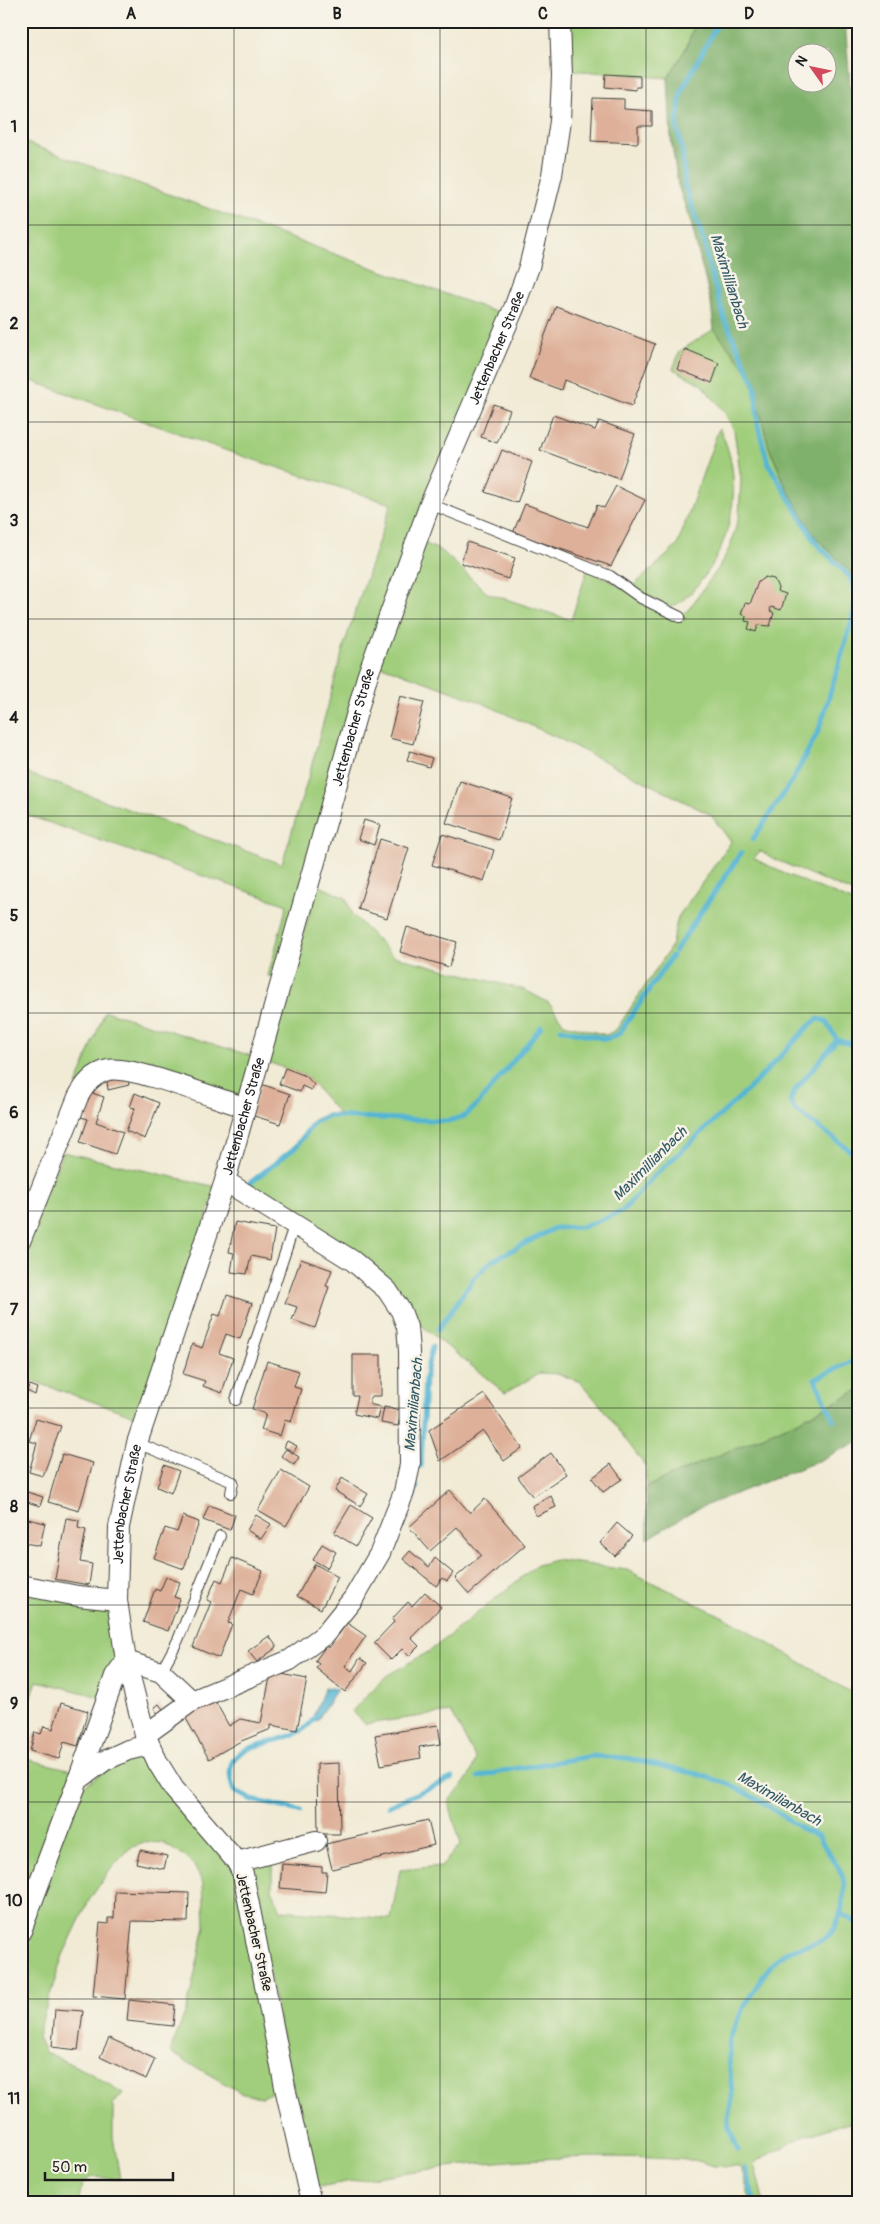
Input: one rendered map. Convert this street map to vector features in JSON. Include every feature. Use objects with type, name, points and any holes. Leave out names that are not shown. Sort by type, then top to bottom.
[{"type":"street","name":"Jettenbacher Straße","points":[[311,2203],[286,2092],[243,1874],[237,1862],[174,1790],[147,1740],[126,1661],[117,1600],[119,1528],[137,1443],[225,1181],[244,1107],[302,910],[367,677],[430,504],[514,308],[541,225],[560,121],[562,76],[560,21]]},
{"type":"street","points":[[21,1240],[78,1096],[84,1086],[98,1074],[125,1069],[244,1107]]},
{"type":"street","points":[[78,1780],[104,1762],[147,1740],[192,1701],[290,1660],[324,1635],[353,1599],[380,1553],[404,1492],[410,1465],[409,1351],[406,1327],[401,1311],[387,1290],[370,1274],[295,1223],[225,1181]]},
{"type":"street","points":[[21,1585],[78,1596],[117,1600]]},
{"type":"street","points":[[21,1931],[115,1676],[126,1661],[161,1672],[192,1701]]},
{"type":"street","points":[[237,1862],[316,1841]]},
{"type":"lane","points":[[430,504],[610,576],[646,601],[680,618]]},
{"type":"lane","points":[[236,1400],[295,1223]]},
{"type":"lane","points":[[137,1443],[233,1482],[231,1493]]},
{"type":"lane","points":[[161,1672],[178,1640],[220,1536]]},
{"type":"green space","points":[[567,21],[696,21],[686,48],[668,78],[569,70]]},
{"type":"green space","points":[[696,21],[845,21],[851,98],[859,140],[859,586],[848,569],[816,538],[787,489],[769,447],[750,374],[714,329],[711,303],[691,223],[678,185],[671,138],[668,78],[686,48]]},
{"type":"green space","points":[[21,141],[504,315],[482,363],[276,977],[268,976],[287,905],[21,813],[21,771],[282,864],[309,775],[345,642],[391,504],[236,454],[21,377]]},
{"type":"green space","points":[[714,329],[750,374],[769,447],[787,489],[816,538],[848,569],[859,586],[859,895],[774,859],[760,851],[754,858],[783,873],[859,904],[859,1390],[798,1421],[646,1487],[646,1467],[601,1406],[580,1382],[559,1374],[540,1373],[505,1393],[246,1184],[294,1146],[313,1120],[327,1114],[339,1114],[306,1076],[265,1061],[318,885],[346,898],[352,914],[393,956],[525,990],[549,1003],[564,1024],[606,1035],[616,1030],[671,947],[678,917],[731,842],[711,815],[558,738],[478,701],[379,665],[422,542],[443,552],[487,593],[571,620],[588,568],[628,591],[656,611],[676,619],[688,610],[718,569],[730,547],[739,516],[741,479],[734,430],[723,410],[701,384],[673,369],[680,351]]},
{"type":"green space","points":[[719,428],[727,446],[732,465],[732,504],[729,524],[715,560],[704,577],[689,595],[670,608],[632,587],[677,546]]},
{"type":"green space","points":[[105,1011],[252,1056],[240,1098],[129,1063],[76,1086]]},
{"type":"green space","points":[[63,1152],[217,1187],[138,1417],[21,1377],[21,1255]]},
{"type":"green space","points":[[859,1390],[859,1441],[816,1462],[694,1510],[648,1539],[646,1487],[798,1421]]},
{"type":"green space","points":[[555,1560],[627,1570],[728,1619],[859,1697],[859,2119],[799,2138],[754,2163],[764,2203],[751,2203],[741,2167],[715,2166],[692,2160],[642,2158],[548,2159],[454,2166],[314,2188],[248,1872],[252,1864],[272,1858],[272,1890],[281,1910],[391,1919],[400,1870],[441,1866],[461,1844],[448,1801],[465,1782],[476,1759],[451,1712],[365,1724],[352,1711],[386,1676],[430,1651],[537,1565]]},
{"type":"green space","points":[[21,1590],[107,1605],[113,1616],[117,1639],[114,1663],[104,1698],[37,1681],[21,1728]]},
{"type":"green space","points":[[131,1754],[145,1757],[235,1870],[278,2089],[262,2097],[243,2094],[170,2052],[188,2005],[205,1926],[203,1883],[193,1864],[163,1843],[147,1842],[130,1848],[108,1872],[88,1902],[63,1955],[38,2037],[45,2052],[88,2072],[123,2093],[113,2105],[113,2137],[120,2179],[91,2177],[82,2185],[78,2203],[21,2203],[21,1942],[77,1790]]},
{"type":"green space","points":[[21,1758],[77,1771],[21,1920]]},
{"type":"water","points":[[325,1687],[337,1689],[317,1721],[312,1719]]},
{"type":"building","points":[[606,74],[640,76],[640,87],[636,87],[636,90],[605,87]]},
{"type":"building","points":[[593,98],[624,99],[624,109],[652,111],[652,126],[638,126],[638,143],[591,141]]},
{"type":"building","points":[[556,306],[655,344],[632,406],[564,380],[561,390],[529,378]]},
{"type":"building","points":[[685,349],[719,363],[712,383],[677,369]]},
{"type":"building","points":[[493,404],[510,410],[497,443],[481,437]]},
{"type":"building","points":[[553,415],[595,430],[599,421],[635,434],[619,479],[540,450]]},
{"type":"building","points":[[502,450],[532,462],[517,503],[485,492]]},
{"type":"building","points":[[616,486],[645,500],[611,566],[513,533],[525,504],[588,527],[597,505],[604,508]]},
{"type":"building","points":[[467,542],[515,558],[508,579],[461,563]]},
{"type":"building","points":[[765,577],[774,579],[778,588],[777,591],[786,594],[781,610],[771,607],[770,611],[774,613],[770,626],[758,625],[756,632],[748,629],[750,622],[745,621],[746,616],[741,614],[745,603],[750,604],[758,582]]},
{"type":"building","points":[[400,696],[424,702],[413,744],[389,738]]},
{"type":"building","points":[[410,751],[432,758],[429,767],[407,760]]},
{"type":"building","points":[[460,781],[512,798],[499,840],[446,823]]},
{"type":"building","points":[[364,820],[380,825],[374,845],[358,839]]},
{"type":"building","points":[[442,834],[494,850],[484,881],[432,865]]},
{"type":"building","points":[[380,839],[409,848],[387,918],[358,909]]},
{"type":"building","points":[[407,927],[457,942],[449,967],[400,952]]},
{"type":"building","points":[[285,1068],[306,1076],[314,1085],[311,1090],[302,1086],[300,1092],[279,1084]]},
{"type":"building","points":[[127,1077],[129,1085],[108,1090],[107,1081]]},
{"type":"building","points":[[261,1084],[290,1094],[280,1124],[251,1115]]},
{"type":"building","points":[[89,1092],[104,1097],[96,1122],[123,1132],[115,1154],[80,1142],[88,1119],[81,1117]]},
{"type":"building","points":[[135,1093],[159,1103],[145,1139],[126,1131],[135,1108],[130,1107]]},
{"type":"building","points":[[235,1222],[275,1229],[270,1260],[251,1256],[247,1274],[231,1272],[234,1253],[229,1252]]},
{"type":"building","points":[[301,1259],[332,1270],[326,1286],[329,1287],[315,1328],[292,1320],[297,1307],[285,1303]]},
{"type":"building","points":[[227,1295],[252,1303],[240,1339],[226,1334],[219,1353],[233,1358],[222,1393],[203,1386],[205,1381],[183,1374],[192,1344],[202,1348],[214,1314],[220,1316]]},
{"type":"building","points":[[353,1355],[381,1355],[381,1396],[371,1396],[369,1404],[380,1407],[377,1419],[354,1414],[358,1396],[353,1396]]},
{"type":"building","points":[[267,1361],[299,1371],[294,1387],[301,1389],[291,1422],[285,1420],[280,1436],[261,1430],[266,1414],[252,1409]]},
{"type":"building","points":[[29,1385],[37,1388],[35,1395],[27,1391]]},
{"type":"building","points":[[484,1394],[522,1448],[504,1461],[483,1431],[440,1461],[429,1430]]},
{"type":"building","points":[[384,1407],[401,1410],[398,1426],[381,1423]]},
{"type":"building","points":[[36,1419],[61,1426],[43,1476],[29,1472],[37,1443],[29,1441]]},
{"type":"building","points":[[287,1441],[297,1446],[294,1452],[284,1447]]},
{"type":"building","points":[[286,1449],[299,1457],[294,1465],[281,1456]]},
{"type":"building","points":[[551,1453],[566,1474],[533,1497],[518,1477]]},
{"type":"building","points":[[62,1454],[93,1463],[79,1511],[48,1502]]},
{"type":"building","points":[[611,1464],[622,1479],[603,1492],[592,1478]]},
{"type":"building","points":[[164,1465],[179,1471],[171,1493],[157,1487]]},
{"type":"building","points":[[281,1470],[309,1487],[286,1526],[258,1510]]},
{"type":"building","points":[[342,1478],[368,1494],[360,1506],[335,1491]]},
{"type":"building","points":[[21,1490],[43,1497],[40,1506],[21,1500]]},
{"type":"building","points":[[450,1490],[470,1513],[485,1499],[525,1545],[469,1594],[455,1578],[481,1555],[457,1527],[430,1551],[409,1527]]},
{"type":"building","points":[[551,1496],[556,1507],[536,1516],[532,1506]]},
{"type":"building","points":[[209,1505],[235,1515],[230,1530],[203,1520]]},
{"type":"building","points":[[351,1505],[372,1518],[356,1546],[334,1533]]},
{"type":"building","points":[[256,1515],[271,1524],[261,1539],[247,1530]]},
{"type":"building","points":[[183,1516],[199,1522],[184,1569],[154,1558],[165,1528],[177,1532]]},
{"type":"building","points":[[66,1518],[79,1520],[78,1528],[86,1530],[80,1562],[92,1564],[89,1585],[55,1579]]},
{"type":"building","points":[[28,1519],[45,1523],[40,1546],[21,1542],[22,1524],[27,1525]]},
{"type":"building","points":[[617,1523],[632,1536],[615,1556],[600,1543]]},
{"type":"building","points":[[322,1544],[336,1552],[327,1568],[313,1560]]},
{"type":"building","points":[[410,1551],[429,1567],[435,1558],[453,1573],[447,1581],[442,1578],[436,1586],[403,1559]]},
{"type":"building","points":[[232,1558],[263,1571],[253,1594],[241,1589],[228,1623],[232,1624],[219,1658],[193,1647],[211,1602],[207,1600],[216,1579],[222,1582]]},
{"type":"building","points":[[315,1564],[338,1577],[321,1609],[297,1596]]},
{"type":"building","points":[[166,1577],[180,1582],[174,1597],[180,1599],[168,1631],[143,1622],[155,1589],[160,1591]]},
{"type":"building","points":[[425,1592],[441,1607],[411,1638],[419,1646],[409,1656],[402,1649],[391,1660],[374,1643],[394,1622],[392,1619],[408,1602],[412,1606]]},
{"type":"building","points":[[347,1623],[366,1636],[345,1666],[352,1671],[360,1658],[367,1663],[345,1692],[316,1668],[319,1664],[315,1661],[326,1646],[329,1648]]},
{"type":"building","points":[[269,1636],[277,1647],[257,1662],[248,1651]]},
{"type":"building","points":[[271,1672],[307,1679],[297,1730],[271,1725],[271,1729],[239,1742],[209,1759],[184,1715],[214,1699],[229,1726],[240,1719],[261,1723]]},
{"type":"building","points":[[61,1703],[88,1711],[78,1746],[64,1742],[59,1759],[30,1751],[35,1732],[41,1734],[44,1726],[53,1729]]},
{"type":"building","points":[[159,1704],[165,1712],[159,1716],[154,1708]]},
{"type":"building","points":[[438,1725],[441,1744],[419,1747],[421,1758],[381,1765],[375,1735]]},
{"type":"building","points":[[339,1763],[340,1834],[318,1834],[317,1764]]},
{"type":"building","points":[[428,1820],[434,1845],[332,1869],[326,1844]]},
{"type":"building","points":[[140,1850],[167,1856],[164,1869],[136,1863]]},
{"type":"building","points":[[282,1864],[322,1867],[322,1872],[327,1872],[325,1892],[280,1888]]},
{"type":"building","points":[[115,1891],[189,1893],[188,1922],[132,1921],[125,1999],[93,1996],[100,1923],[108,1924],[108,1918],[114,1918]]},
{"type":"building","points":[[129,2000],[175,2005],[173,2026],[127,2021]]},
{"type":"building","points":[[55,2009],[83,2011],[78,2050],[52,2047]]},
{"type":"building","points":[[109,2038],[155,2059],[146,2079],[100,2057]]},
{"type":"waterway","name":"Maximillianbach","points":[[719,21],[681,92],[677,126],[682,149],[685,187],[705,244],[707,259],[725,320],[755,385],[758,425],[768,463],[816,543],[836,563]]},
{"type":"waterway","name":"Maximillianbach","points":[[839,566],[859,586]]},
{"type":"waterway","points":[[753,839],[792,781],[819,730],[852,621],[856,597],[850,577]]},
{"type":"waterway","points":[[675,951],[741,853]]},
{"type":"waterway","points":[[561,1029],[606,1039],[619,1034],[672,956]]},
{"type":"waterway","name":"Maximillianbach","points":[[438,1330],[474,1278],[493,1260],[555,1228],[583,1227],[623,1211],[651,1179],[753,1085],[808,1027],[818,1019],[826,1021],[837,1040],[850,1044],[859,1030]]},
{"type":"waterway","points":[[250,1183],[296,1147],[314,1122],[328,1116],[448,1121],[465,1116],[478,1104],[541,1027]]},
{"type":"waterway","points":[[837,1040],[796,1089],[790,1100],[795,1110],[859,1157]]},
{"type":"waterway","name":"Maximilianbach","points":[[421,1466],[425,1378],[432,1347]]},
{"type":"waterway","points":[[834,1420],[815,1379],[859,1358]]},
{"type":"waterway","name":"Maximilianbach","points":[[411,1503],[417,1487]]},
{"type":"waterway","name":"Maximilianbach","points":[[300,1811],[252,1800],[234,1791],[230,1772],[234,1759],[245,1751],[292,1735],[306,1727],[316,1715]]},
{"type":"waterway","name":"Maximilianbach","points":[[478,1777],[513,1769],[592,1756],[626,1758],[697,1774],[729,1784],[764,1803],[803,1830],[819,1836],[838,1866],[843,1879],[842,1909],[833,1931],[828,1936],[822,1940],[787,1952],[777,1959],[756,1987],[735,2026],[729,2045],[732,2099],[728,2118],[729,2128],[738,2150]]},
{"type":"waterway","name":"Maximilianbach","points":[[389,1806],[452,1778]]},
{"type":"waterway","points":[[840,1913],[859,1924]]},
{"type":"waterway","name":"Maximilianbach","points":[[745,2169],[755,2203]]}]
